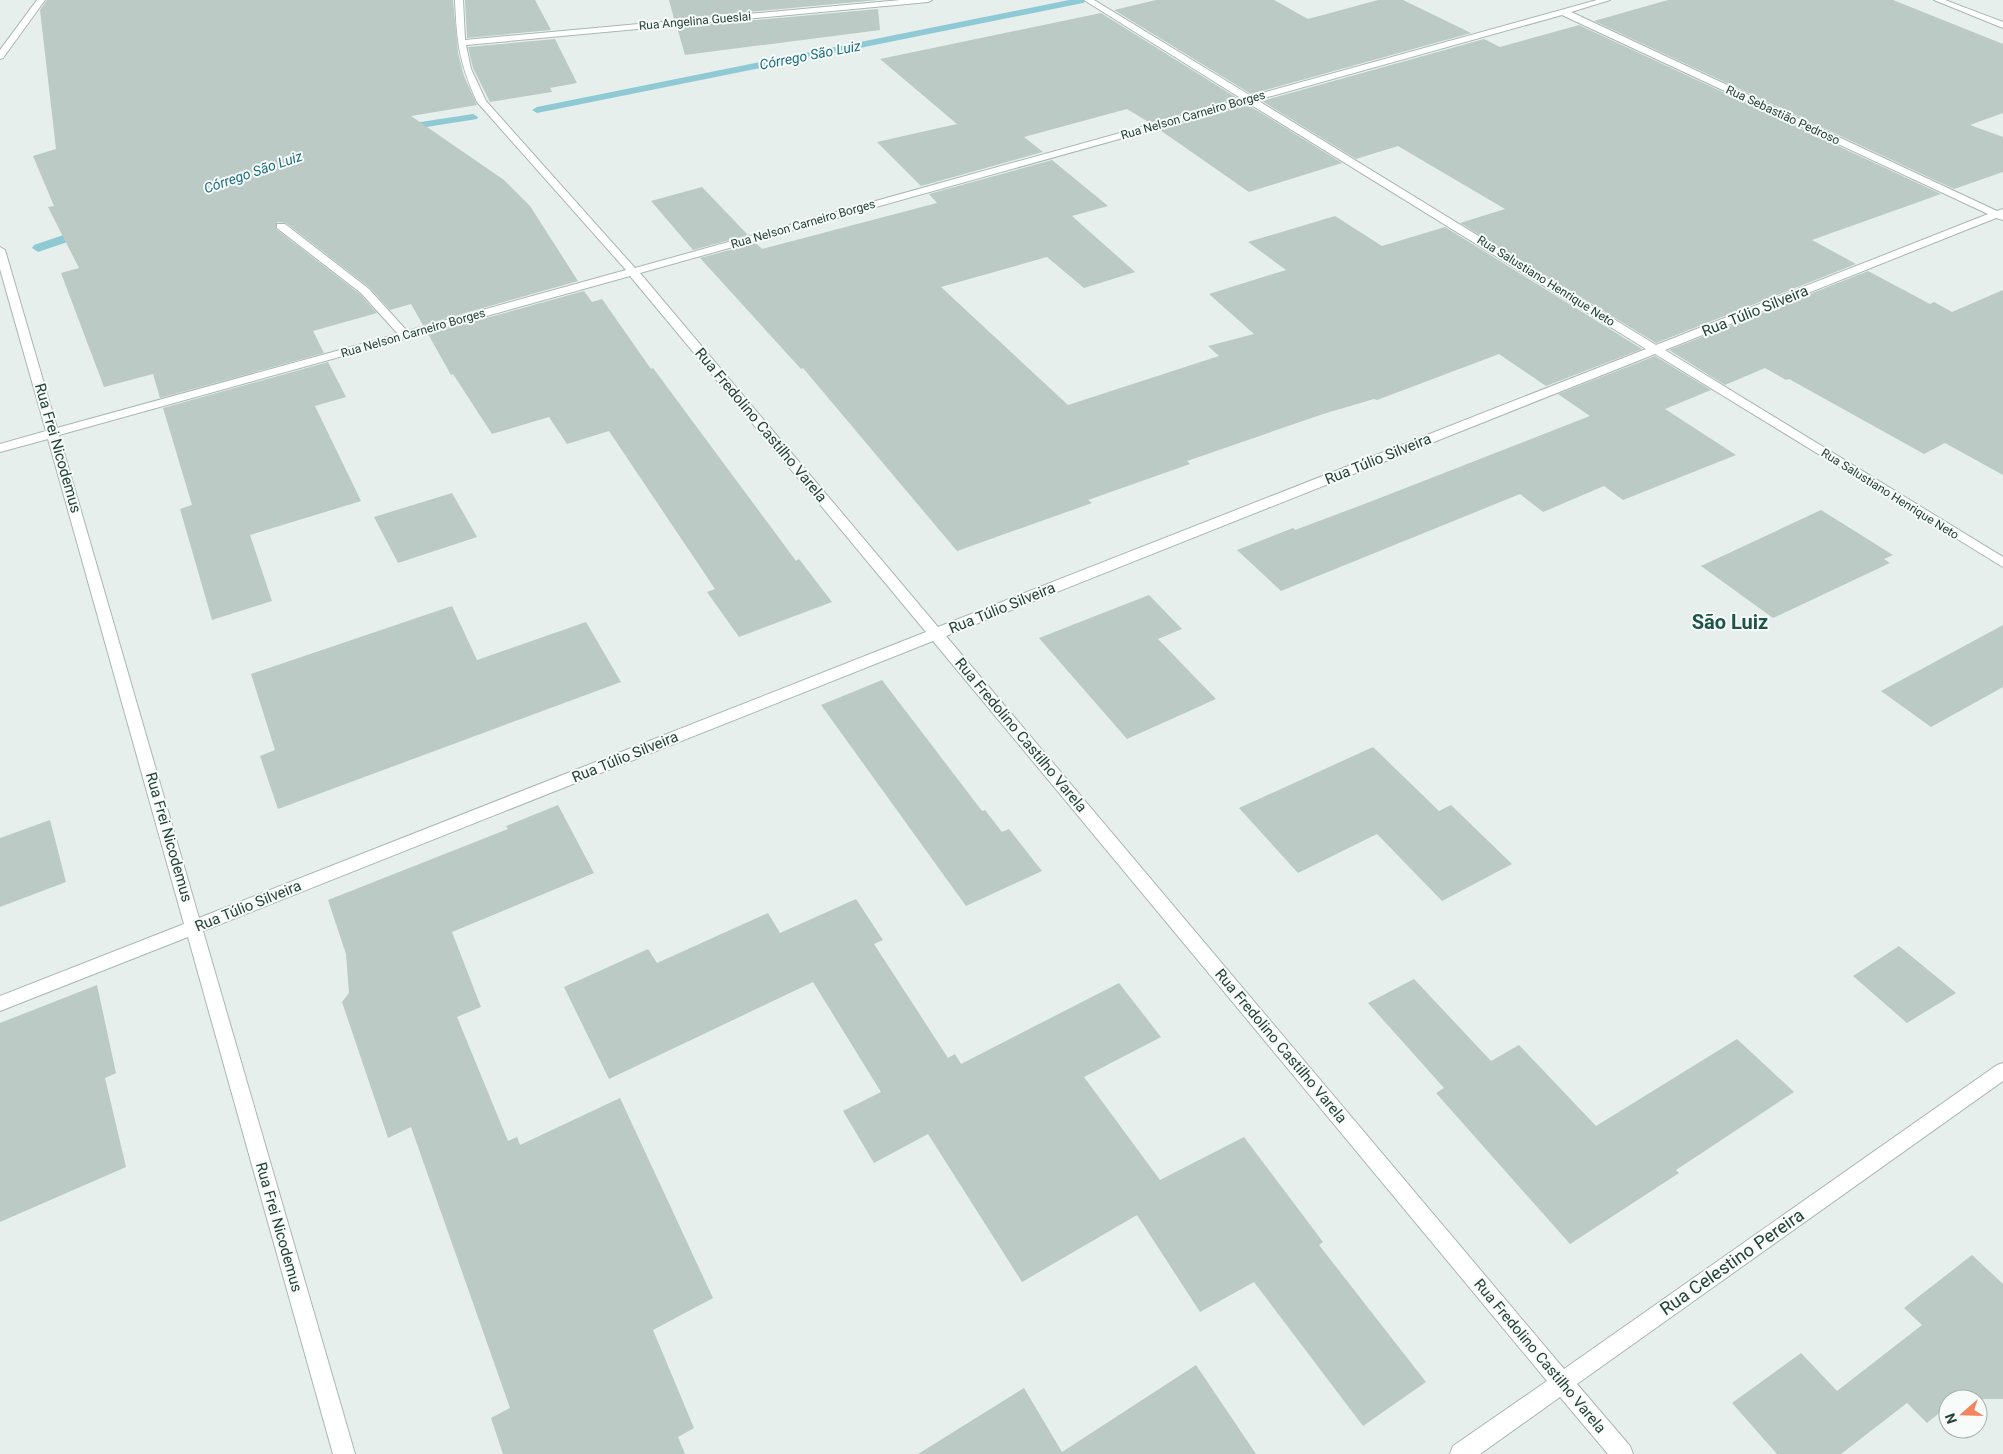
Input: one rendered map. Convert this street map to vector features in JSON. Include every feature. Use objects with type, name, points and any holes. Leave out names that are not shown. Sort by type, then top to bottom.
[{"type":"street","points":[[0,56],[41,0]]},
{"type":"street","name":"Rua Fredolino Castilho Varela","points":[[459,0],[461,43],[467,69],[482,102],[632,272],[1622,1454]]},
{"type":"street","name":"Rua Angelina Gueslai","points":[[461,43],[928,0]]},
{"type":"street","name":"Rua Salustiano Henrique Neto","points":[[1088,0],[2003,563]]},
{"type":"street","name":"Rua Nelson Carneiro Borges","points":[[0,448],[1606,0]]},
{"type":"street","points":[[1938,0],[2003,25]]},
{"type":"street","name":"Rua Sebastião Pedroso","points":[[1563,12],[2001,215]]},
{"type":"street","name":"Rua Túlio Silveira","points":[[0,1004],[2001,215]]},
{"type":"street","points":[[281,226],[358,284],[405,335]]},
{"type":"street","name":"Rua Frei Nicodemus","points":[[0,250],[54,433],[344,1454]]},
{"type":"street","name":"Rua Celestino Pereira","points":[[1461,1454],[2003,1071]]},
{"type":"building","points":[[47,0],[453,0],[458,53],[464,76],[477,105],[411,116],[504,180],[530,206],[578,281],[423,325],[411,304],[390,310],[370,288],[286,223],[277,222],[276,229],[360,294],[377,313],[313,331],[324,353],[160,398],[153,374],[104,387],[61,273],[79,268],[48,207],[54,206],[33,156],[56,149],[40,10]]},
{"type":"building","points":[[465,0],[535,0],[551,30],[467,38]]},
{"type":"building","points":[[669,0],[878,0],[674,19]]},
{"type":"building","points":[[1156,0],[1274,0],[1308,19],[1378,0],[1403,0],[1471,33],[1251,94],[1114,10]]},
{"type":"building","points":[[1668,0],[1893,0],[2003,44],[2003,113],[1970,125],[2003,137],[2003,172],[1954,189],[1594,21]]},
{"type":"building","points":[[878,9],[880,30],[685,55],[677,27]]},
{"type":"building","points":[[1101,13],[1237,98],[1150,123],[1127,109],[1024,137],[1043,152],[921,186],[877,142],[957,124],[880,59]]},
{"type":"building","points":[[1579,25],[1941,194],[1812,240],[1856,264],[1656,343],[1460,223],[1505,209],[1398,146],[1356,159],[1262,101],[1484,39],[1500,47]]},
{"type":"building","points":[[555,39],[577,83],[550,88],[552,92],[490,102],[473,68],[468,47]]},
{"type":"building","points":[[1248,105],[1342,163],[1249,192],[1160,130]]},
{"type":"building","points":[[1052,160],[1108,206],[1072,216],[1135,272],[1084,288],[1047,257],[941,287],[1068,405],[1219,356],[1208,346],[1254,334],[1209,294],[1286,270],[1248,242],[1335,216],[1382,246],[1445,227],[1642,349],[1546,386],[1499,354],[1377,400],[1374,399],[1323,414],[1187,461],[1190,464],[1088,500],[1092,503],[957,551],[803,368],[801,369],[700,258],[756,243],[762,249],[937,203],[929,194]]},
{"type":"building","points":[[702,187],[748,235],[693,250],[651,201]]},
{"type":"building","points":[[1868,271],[1930,304],[1934,302],[1952,312],[2003,290],[2003,475],[1945,443],[1924,454],[1789,379],[1786,380],[1765,368],[1725,385],[1669,350]]},
{"type":"building","points":[[584,291],[592,302],[602,299],[651,369],[653,368],[796,561],[799,559],[832,602],[739,637],[707,592],[715,589],[609,431],[567,444],[549,417],[492,434],[453,374],[451,375],[428,334]]},
{"type":"building","points":[[1655,356],[1711,390],[1665,409],[1736,455],[1623,500],[1604,486],[1543,512],[1520,494],[1281,591],[1237,550],[1293,528],[1295,530],[1367,503],[1590,416],[1558,394]]},
{"type":"building","points":[[328,362],[346,397],[315,406],[361,501],[250,535],[272,601],[212,620],[180,509],[192,505],[163,408]]},
{"type":"building","points":[[452,493],[477,537],[398,563],[374,517]]},
{"type":"building","points":[[1821,510],[1893,555],[1884,559],[1890,563],[1773,618],[1701,566]]},
{"type":"building","points":[[1149,595],[1182,629],[1158,639],[1216,699],[1127,739],[1039,638]]},
{"type":"building","points":[[452,606],[477,660],[586,622],[621,682],[278,809],[260,756],[275,750],[251,674]]},
{"type":"building","points":[[2003,625],[2003,687],[1931,727],[1881,691]]},
{"type":"building","points":[[882,680],[982,811],[985,810],[1002,832],[1009,829],[1042,871],[966,906],[821,705]]},
{"type":"building","points":[[1373,747],[1439,811],[1451,805],[1512,864],[1442,901],[1377,834],[1298,873],[1239,808]]},
{"type":"building","points":[[558,805],[594,873],[452,932],[481,1007],[457,1017],[508,1141],[517,1137],[520,1145],[620,1098],[713,1298],[653,1330],[694,1428],[678,1437],[685,1454],[503,1454],[491,1418],[510,1408],[411,1127],[388,1138],[342,1002],[349,993],[346,954],[328,900],[508,829],[506,826]]},
{"type":"building","points":[[50,820],[66,882],[0,907],[0,838]]},
{"type":"building","points":[[856,899],[883,940],[874,944],[948,1058],[955,1054],[961,1064],[1119,983],[1161,1037],[1084,1077],[1160,1180],[1244,1137],[1323,1242],[1319,1245],[1426,1382],[1363,1426],[1254,1282],[1200,1312],[1137,1215],[1022,1282],[928,1134],[874,1163],[843,1111],[881,1092],[813,982],[609,1079],[564,987],[648,949],[657,963],[768,913],[780,933]]},
{"type":"building","points":[[1899,946],[1956,993],[1907,1023],[1853,976]]},
{"type":"building","points":[[1414,979],[1491,1061],[1519,1045],[1596,1126],[1737,1039],[1794,1092],[1676,1170],[1679,1173],[1570,1244],[1436,1093],[1444,1088],[1368,1003]]},
{"type":"building","points":[[97,985],[116,1073],[105,1078],[126,1167],[0,1222],[0,1023]]},
{"type":"building","points":[[1972,1255],[2003,1284],[2003,1399],[1988,1399],[1988,1389],[1938,1389],[1938,1414],[1927,1423],[1907,1403],[1841,1454],[1777,1454],[1732,1403],[1801,1353],[1837,1391],[1922,1325],[1904,1308]]},
{"type":"building","points":[[1196,1365],[1256,1454],[918,1454],[1024,1388],[1062,1452]]},
{"type":"waterway","name":"Córrego São Luiz","points":[[537,110],[1083,0]]},
{"type":"waterway","name":"Córrego São Luiz","points":[[401,128],[473,117]]},
{"type":"waterway","name":"Córrego São Luiz","points":[[38,248],[87,231]]},
{"type":"district","name":"São Luiz","points":[[1730,622]]}]
